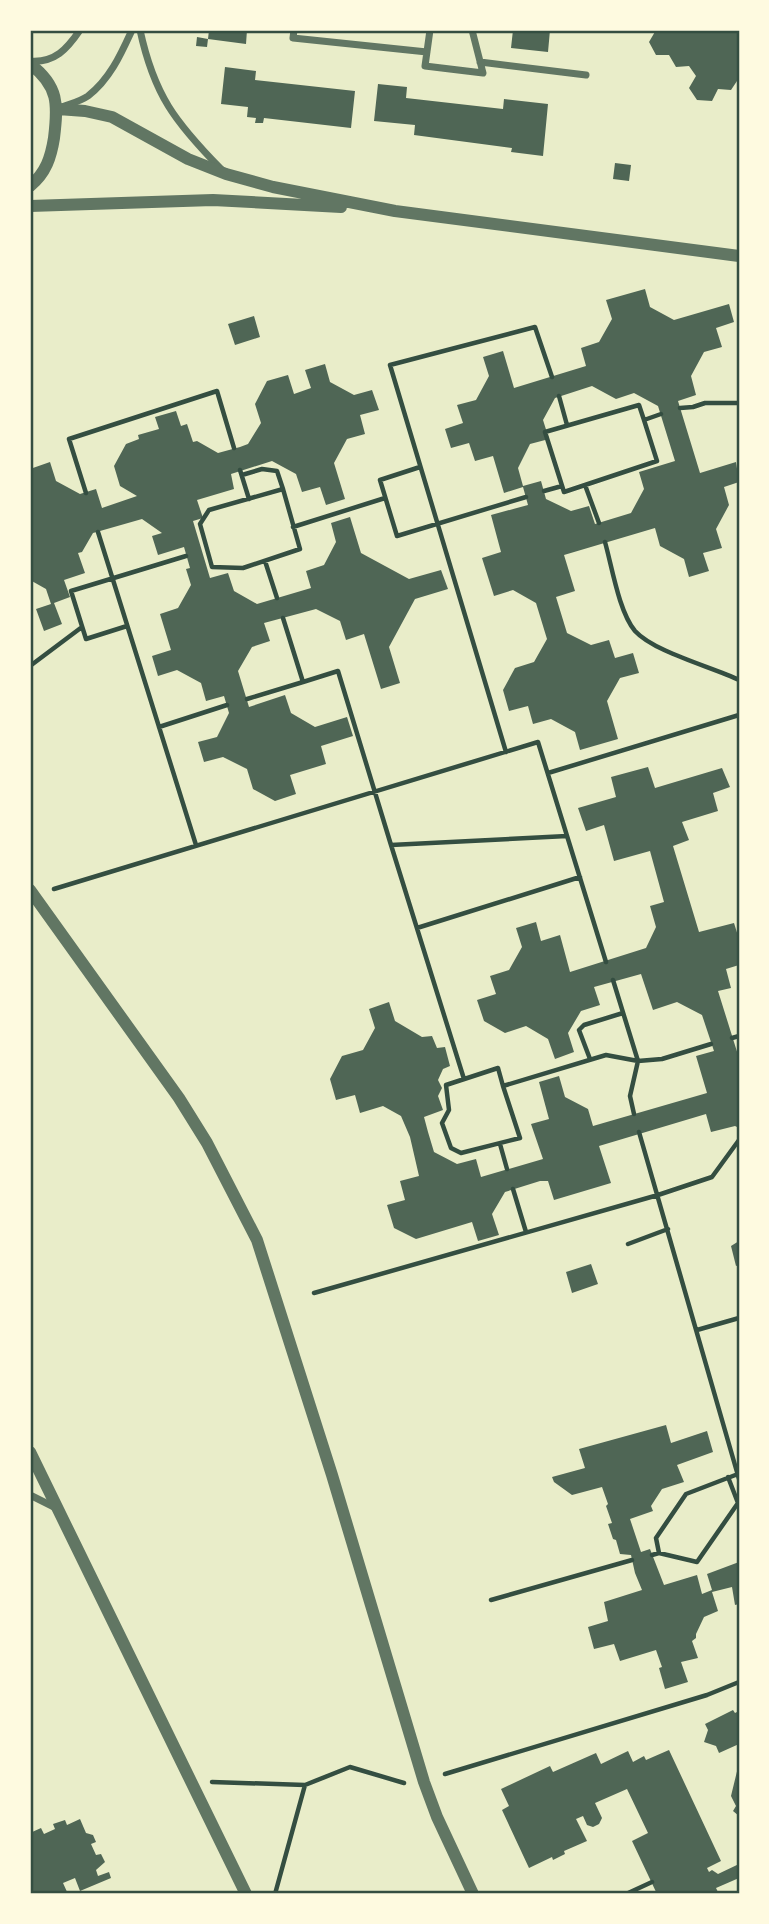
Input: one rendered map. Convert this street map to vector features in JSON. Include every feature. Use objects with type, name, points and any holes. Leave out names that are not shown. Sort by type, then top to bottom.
[{"type":"street","points":[[30,63],[61,54],[80,30]]},
{"type":"street","points":[[58,109],[87,96],[111,72],[132,30]]},
{"type":"street","points":[[140,30],[160,94],[184,131],[226,174]]},
{"type":"street","points":[[294,30],[293,38],[427,52]]},
{"type":"street","points":[[430,30],[425,66],[483,73],[472,30]]},
{"type":"street","points":[[480,62],[586,75]]},
{"type":"street","points":[[30,63],[48,82],[58,109],[51,155],[42,174],[30,186]]},
{"type":"street","points":[[58,109],[113,117],[188,159],[226,174],[272,187],[395,211],[739,256]]},
{"type":"street","points":[[30,206],[213,200],[395,211]]},
{"type":"street","points":[[31,892],[179,1098],[207,1143],[257,1240],[328,1462],[424,1782],[473,1894]]},
{"type":"street","points":[[30,1452],[246,1894]]},
{"type":"street","points":[[30,1495],[56,1508]]},
{"type":"path","points":[[506,752],[390,365],[535,327],[552,377]]},
{"type":"path","points":[[86,493],[69,439],[217,391],[234,449]]},
{"type":"path","points":[[559,396],[567,425]]},
{"type":"path","points":[[680,408],[705,403],[739,403]]},
{"type":"path","points":[[639,405],[657,461],[564,492],[545,432],[567,425],[639,405]]},
{"type":"path","points":[[644,420],[661,414]]},
{"type":"path","points":[[420,467],[380,480],[397,536],[526,497]]},
{"type":"path","points":[[249,499],[241,473],[262,469],[277,471],[283,489],[300,549],[243,568],[212,567],[205,550],[200,524],[209,510],[249,499],[283,489]]},
{"type":"path","points":[[585,485],[599,523]]},
{"type":"path","points":[[544,491],[562,486]]},
{"type":"path","points":[[293,527],[386,498]]},
{"type":"path","points":[[98,531],[196,845]]},
{"type":"path","points":[[605,542],[624,607],[634,630],[661,649],[739,680]]},
{"type":"path","points":[[127,626],[86,639],[71,591],[186,556]]},
{"type":"path","points":[[265,561],[276,598]]},
{"type":"path","points":[[283,618],[303,682]]},
{"type":"path","points":[[30,666],[82,627]]},
{"type":"path","points":[[247,699],[338,671],[464,1079]]},
{"type":"path","points":[[159,727],[227,705]]},
{"type":"path","points":[[548,773],[739,715]]},
{"type":"path","points":[[31,892],[538,742],[606,962]]},
{"type":"path","points":[[391,845],[567,836]]},
{"type":"path","points":[[417,928],[580,877]]},
{"type":"path","points":[[612,980],[638,1061],[629,1096],[634,1114]]},
{"type":"path","points":[[590,1059],[579,1030],[584,1025],[623,1013]]},
{"type":"path","points":[[732,1038],[739,1036]]},
{"type":"path","points":[[503,1086],[606,1055],[638,1061],[662,1059],[711,1044]]},
{"type":"path","points":[[498,1068],[520,1138],[461,1153],[451,1148],[442,1123],[449,1110],[446,1085],[464,1079],[498,1068]]},
{"type":"path","points":[[639,1132],[738,1477],[727,1477],[686,1493],[656,1538],[659,1553]]},
{"type":"path","points":[[314,1293],[658,1195],[712,1177],[739,1140]]},
{"type":"path","points":[[500,1144],[507,1169]]},
{"type":"path","points":[[513,1189],[526,1232]]},
{"type":"path","points":[[628,1244],[668,1229]]},
{"type":"path","points":[[697,1330],[739,1318]]},
{"type":"path","points":[[652,1555],[659,1553],[697,1562],[738,1503],[727,1477]]},
{"type":"path","points":[[491,1600],[632,1560]]},
{"type":"path","points":[[445,1774],[707,1695],[739,1682]]},
{"type":"path","points":[[208,1782],[305,1785],[350,1767],[413,1785]]},
{"type":"path","points":[[275,1894],[305,1785]]},
{"type":"path","points":[[626,1894],[652,1882]]},
{"type":"building","points":[[209,30],[247,30],[246,44],[208,39]]},
{"type":"building","points":[[513,30],[550,30],[548,52],[511,48]]},
{"type":"building","points":[[656,30],[739,30],[739,78],[731,90],[718,89],[712,101],[697,100],[689,88],[696,76],[689,66],[676,67],[669,55],[656,55],[649,42]]},
{"type":"building","points":[[197,37],[208,39],[207,47],[196,46]]},
{"type":"building","points":[[225,67],[256,71],[255,80],[355,91],[351,128],[264,118],[263,123],[255,123],[256,118],[247,117],[248,107],[221,104]]},
{"type":"building","points":[[378,84],[407,87],[406,98],[503,109],[504,99],[548,104],[543,156],[511,152],[512,148],[414,135],[415,125],[374,121]]},
{"type":"building","points":[[615,163],[631,165],[629,181],[613,179]]},
{"type":"building","points":[[645,289],[650,307],[674,320],[729,304],[734,322],[716,328],[722,347],[704,352],[691,376],[696,395],[678,401],[700,473],[736,462],[739,482],[724,487],[729,505],[716,529],[722,548],[703,553],[709,571],[689,577],[684,559],[660,546],[655,528],[564,555],[575,591],[556,597],[567,633],[591,645],[609,640],[615,658],[633,653],[639,673],[620,678],[607,701],[618,739],[580,750],[575,732],[551,719],[533,724],[528,706],[509,711],[503,690],[515,668],[534,662],[547,639],[536,603],[513,590],[494,596],[482,558],[501,552],[491,515],[528,505],[523,487],[504,493],[493,456],[475,461],[469,443],[451,448],[445,429],[463,423],[457,405],[476,400],[489,376],[483,357],[503,351],[514,388],[586,366],[581,348],[599,342],[612,319],[606,300]],"holes":[[[592,386],[616,399],[634,393],[658,406],[675,461],[639,472],[644,489],[631,513],[595,524],[589,506],[571,511],[546,499],[541,481],[523,486],[518,468],[530,444],[549,439],[543,420],[555,398]]]},
{"type":"building","points":[[254,316],[260,337],[235,345],[228,324]]},
{"type":"building","points":[[325,364],[330,382],[354,395],[372,390],[379,410],[360,415],[365,434],[347,439],[334,463],[345,499],[326,505],[320,487],[302,492],[296,474],[272,461],[231,474],[234,489],[197,500],[203,518],[193,521],[210,578],[228,573],[234,591],[257,604],[311,588],[306,571],[324,565],[336,542],[331,523],[350,517],[361,553],[409,579],[441,570],[448,589],[415,599],[389,647],[400,683],[381,689],[364,634],[346,640],[340,621],[316,609],[264,623],[270,641],[252,647],[238,671],[249,707],[285,695],[291,713],[315,727],[347,717],[353,736],[321,746],[326,764],[290,775],[296,794],[275,801],[253,789],[247,769],[223,757],[204,762],[198,742],[217,737],[229,713],[224,696],[206,701],[201,683],[177,670],[158,676],[152,656],[171,650],[160,614],[178,608],[191,585],[184,547],[158,555],[152,536],[162,533],[142,519],[93,533],[82,552],[78,553],[85,573],[64,580],[70,597],[54,603],[62,624],[44,631],[36,609],[51,604],[46,589],[30,580],[30,469],[50,462],[56,481],[80,494],[96,489],[102,508],[137,496],[120,486],[114,466],[126,444],[139,439],[138,435],[159,429],[155,417],[176,411],[181,426],[187,424],[193,442],[197,441],[218,453],[240,447],[248,444],[261,423],[255,404],[267,381],[288,375],[294,394],[311,388],[305,370]]},
{"type":"building","points":[[648,767],[655,788],[722,768],[730,787],[713,793],[718,811],[682,822],[689,840],[673,846],[699,932],[734,923],[739,939],[739,965],[726,969],[731,988],[718,991],[739,1058],[739,1128],[735,1126],[711,1132],[706,1114],[599,1146],[611,1183],[554,1200],[548,1181],[505,1192],[492,1214],[499,1235],[478,1241],[472,1222],[416,1239],[394,1228],[387,1205],[405,1200],[400,1181],[419,1176],[410,1137],[401,1116],[383,1106],[360,1113],[355,1095],[336,1100],[330,1079],[342,1056],[363,1050],[375,1028],[369,1009],[389,1002],[395,1021],[422,1037],[432,1036],[437,1048],[445,1047],[450,1066],[443,1069],[438,1080],[442,1088],[438,1096],[443,1110],[424,1117],[428,1132],[434,1152],[457,1164],[476,1159],[481,1177],[543,1159],[531,1124],[549,1119],[539,1082],[559,1076],[565,1097],[588,1109],[593,1126],[707,1093],[696,1056],[714,1051],[702,1015],[677,1002],[653,1010],[641,974],[594,987],[600,1005],[581,1011],[568,1033],[574,1052],[555,1059],[548,1039],[526,1026],[505,1033],[484,1021],[477,1000],[496,994],[490,976],[509,970],[522,947],[516,928],[536,922],[541,941],[560,935],[570,972],[646,948],[656,927],[650,906],[664,902],[650,851],[614,861],[604,825],[586,831],[578,808],[616,797],[611,777]]},
{"type":"building","points":[[739,1241],[739,1265],[736,1266],[731,1246]]},
{"type":"building","points":[[591,1264],[598,1284],[572,1293],[566,1272]]},
{"type":"building","points":[[666,1425],[671,1443],[707,1431],[713,1452],[677,1465],[684,1482],[662,1489],[651,1506],[653,1511],[630,1519],[641,1552],[650,1549],[664,1585],[697,1575],[702,1594],[712,1590],[707,1574],[739,1562],[739,1604],[735,1605],[732,1587],[712,1592],[718,1611],[704,1617],[696,1638],[692,1641],[698,1658],[681,1662],[688,1682],[665,1689],[656,1650],[620,1661],[614,1644],[594,1649],[588,1627],[608,1621],[604,1602],[642,1590],[631,1555],[620,1554],[616,1540],[613,1539],[608,1524],[612,1523],[606,1506],[608,1504],[602,1487],[572,1495],[554,1482],[552,1477],[585,1468],[579,1449]]},
{"type":"building","points":[[733,1710],[735,1713],[739,1711],[739,1744],[719,1753],[716,1746],[704,1742],[708,1730],[705,1724]]},
{"type":"building","points":[[669,1750],[721,1861],[707,1868],[709,1872],[712,1870],[718,1874],[739,1864],[739,1878],[716,1888],[719,1894],[657,1894],[632,1841],[648,1833],[627,1789],[595,1803],[602,1818],[599,1824],[593,1827],[587,1825],[583,1816],[576,1819],[587,1841],[564,1851],[565,1854],[553,1860],[552,1857],[529,1868],[502,1810],[509,1806],[501,1789],[550,1766],[553,1772],[596,1753],[601,1764],[628,1751],[633,1762],[644,1756],[646,1760]]},
{"type":"building","points":[[739,1763],[739,1816],[733,1811],[736,1806],[731,1796]]},
{"type":"building","points":[[80,1819],[86,1833],[93,1835],[96,1842],[91,1844],[96,1855],[101,1854],[105,1862],[96,1870],[98,1876],[109,1872],[111,1878],[80,1891],[75,1878],[63,1883],[68,1894],[30,1894],[30,1833],[41,1828],[44,1834],[55,1829],[53,1824],[65,1820],[67,1825]]}]
